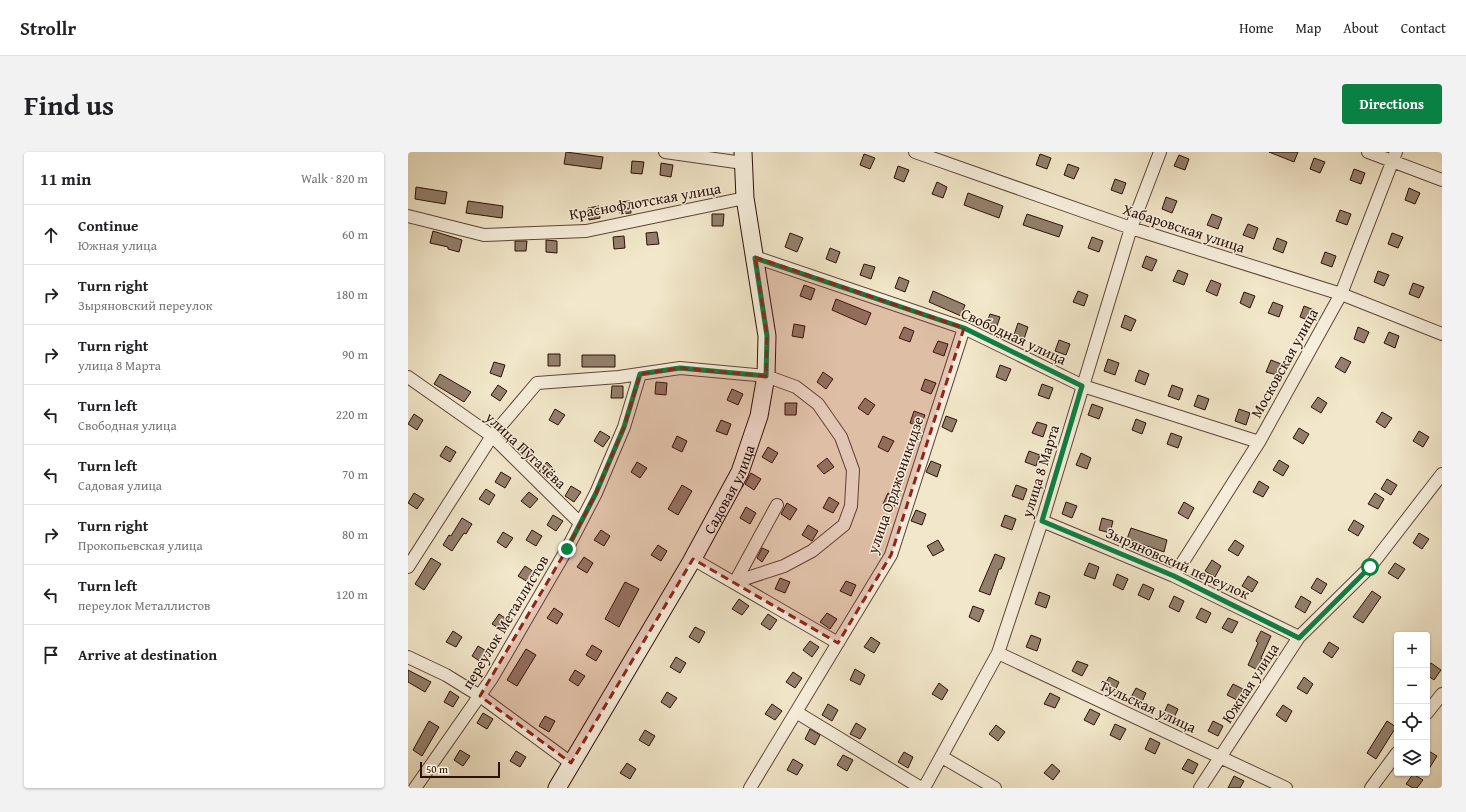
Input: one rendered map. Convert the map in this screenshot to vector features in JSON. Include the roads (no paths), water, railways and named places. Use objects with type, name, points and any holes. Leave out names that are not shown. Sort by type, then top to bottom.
[{"type":"street","points":[[665,152],[743,158]]},
{"type":"street","name":"Хабаровская улица","points":[[915,152],[1131,228],[1341,294],[1442,334]]},
{"type":"street","name":"улица 8 Марта","points":[[924,788],[998,653],[1042,521],[1131,228],[1160,152]]},
{"type":"street","points":[[1368,152],[1394,156],[1442,180]]},
{"type":"street","name":"Московская улица","points":[[1174,576],[1259,442],[1341,294],[1394,156]]},
{"type":"street","name":"Садовая улица","points":[[557,788],[693,559],[740,472],[760,416],[766,376],[767,336],[745,198],[743,158]]},
{"type":"street","name":"Краснофлотская улица","points":[[408,216],[484,234],[586,231],[745,198]]},
{"type":"street","name":"Свободная улица","points":[[755,258],[964,328],[1082,386],[1259,442]]},
{"type":"street","name":"улица Орджоникидзе","points":[[750,788],[891,554],[964,328]]},
{"type":"street","points":[[408,567],[492,436],[537,383],[640,374],[680,368],[766,376],[796,387],[818,404],[841,437],[853,470],[851,506],[844,525],[812,551],[784,566],[735,582]]},
{"type":"street","name":"переулок Металлистов","points":[[415,788],[480,696],[567,549],[624,427],[640,374]]},
{"type":"street","name":"улица Пугачёва","points":[[408,377],[492,436],[580,523]]},
{"type":"street","name":"Южная улица","points":[[1200,788],[1299,638],[1370,567],[1441,476]]},
{"type":"street","points":[[735,582],[777,505]]},
{"type":"street","name":"Зыряновский переулок","points":[[1042,521],[1174,576],[1299,638]]},
{"type":"street","points":[[693,559],[838,643]]},
{"type":"street","name":"Тульская улица","points":[[998,653],[1286,788]]},
{"type":"street","points":[[408,657],[446,674],[480,696],[571,763]]},
{"type":"street","points":[[1430,709],[1442,694]]},
{"type":"street","points":[[796,712],[921,788]]},
{"type":"street","points":[[942,757],[995,788]]},
{"type":"street","points":[[1371,788],[1394,757]]}]
